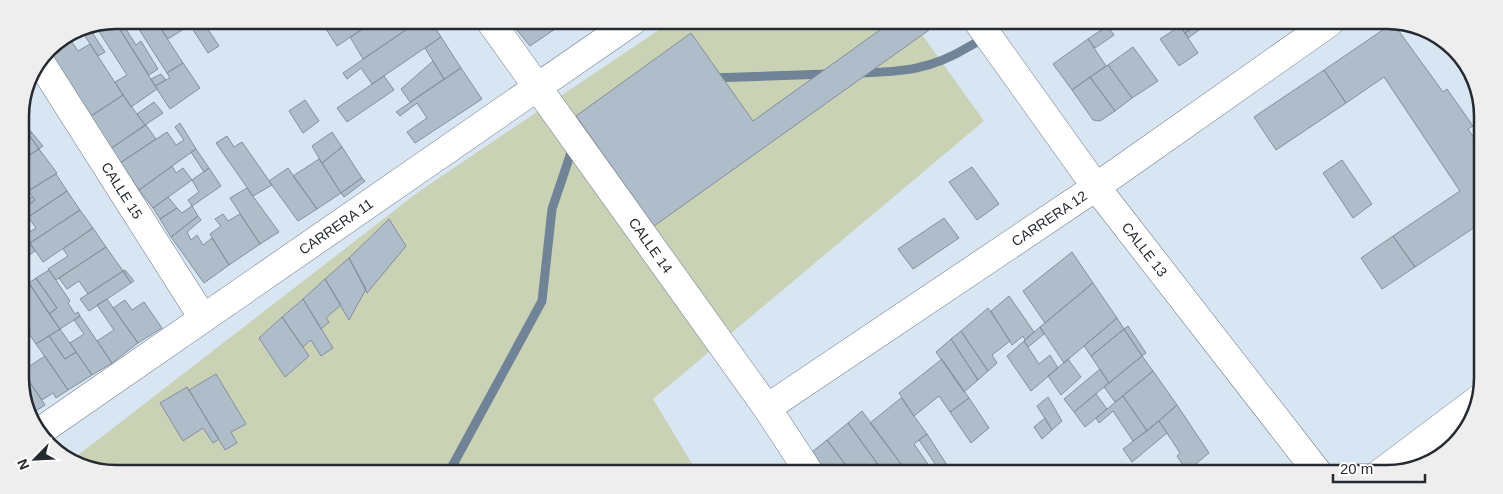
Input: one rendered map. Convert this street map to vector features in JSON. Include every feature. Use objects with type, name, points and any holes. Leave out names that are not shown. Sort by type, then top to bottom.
[{"type":"street","name":"CALLE 14","points":[[496,29],[766,408],[804,465]]},
{"type":"street","name":"CARRERA 11","points":[[45,428],[620,29]]},
{"type":"street","name":"CALLE 13","points":[[983,29],[1096,187],[1312,465]]},
{"type":"street","name":"CARRERA 12","points":[[766,408],[1096,187],[1320,29]]},
{"type":"street","name":"CALLE 15","points":[[44,68],[203,318]]},
{"type":"street","points":[[1391,465],[1470,406]]},
{"type":"green space","points":[[660,29],[918,29],[984,121],[653,399],[693,465],[105,465],[77,456],[421,190]]},
{"type":"building","points":[[120,29],[157,89],[131,107],[115,82],[127,75],[98,30]]},
{"type":"building","points":[[120,29],[126,29],[136,45],[141,41],[158,69],[149,75]]},
{"type":"building","points":[[139,29],[161,29],[183,63],[167,73]]},
{"type":"building","points":[[161,29],[184,29],[168,39]]},
{"type":"building","points":[[193,29],[208,29],[219,46],[208,53]]},
{"type":"building","points":[[326,29],[363,29],[337,46]]},
{"type":"building","points":[[362,29],[407,29],[363,59],[350,37]]},
{"type":"building","points":[[407,29],[436,29],[441,37],[372,84],[361,68],[347,79],[343,73]]},
{"type":"building","points":[[516,29],[555,29],[530,46]]},
{"type":"building","points":[[881,29],[929,30],[654,226],[576,116],[691,33],[753,121]]},
{"type":"building","points":[[1103,29],[1109,29],[1114,35],[1095,48],[1088,39]]},
{"type":"building","points":[[1175,29],[1182,29],[1198,53],[1179,66],[1160,39]]},
{"type":"building","points":[[1182,29],[1191,29],[1185,33]]},
{"type":"building","points":[[1191,29],[1201,29],[1188,38],[1185,33]]},
{"type":"building","points":[[1384,29],[1397,29],[1443,92],[1447,89],[1473,126],[1468,129],[1474,138],[1474,228],[1415,267],[1393,236],[1460,191],[1384,77],[1346,103],[1324,70]]},
{"type":"building","points":[[97,31],[93,34],[105,52],[98,56],[84,35]]},
{"type":"building","points":[[441,37],[461,68],[444,79],[425,48]]},
{"type":"building","points":[[1088,39],[1106,66],[1072,90],[1053,64]]},
{"type":"building","points":[[71,41],[78,51],[90,44],[123,95],[88,118],[50,59],[58,50]]},
{"type":"building","points":[[1133,47],[1158,81],[1132,98],[1108,65]]},
{"type":"building","points":[[433,61],[444,79],[410,102],[401,89]]},
{"type":"building","points":[[183,63],[200,88],[170,109],[155,86],[170,78],[167,73]]},
{"type":"building","points":[[1108,65],[1132,98],[1115,111],[1090,77]]},
{"type":"building","points":[[461,68],[482,99],[415,143],[407,132],[427,118],[417,103],[400,116],[396,112]]},
{"type":"building","points":[[1324,70],[1346,103],[1276,150],[1254,117]]},
{"type":"building","points":[[161,74],[166,80],[155,86],[151,79]]},
{"type":"building","points":[[384,76],[394,90],[347,122],[337,108]]},
{"type":"building","points":[[1090,77],[1115,111],[1100,121],[1093,120],[1072,90]]},
{"type":"building","points":[[123,95],[145,125],[110,149],[88,118]]},
{"type":"building","points":[[305,100],[319,121],[303,133],[289,111]]},
{"type":"building","points":[[154,102],[163,113],[145,125],[137,114]]},
{"type":"building","points":[[180,123],[196,149],[139,190],[120,163],[167,132],[176,145],[184,140],[175,127]]},
{"type":"building","points":[[146,125],[156,139],[120,163],[110,149]]},
{"type":"building","points":[[332,132],[342,147],[322,163],[312,146]]},
{"type":"building","points":[[32,133],[43,146],[39,149],[29,135]]},
{"type":"building","points":[[29,135],[39,149],[29,155]]},
{"type":"building","points":[[227,136],[234,147],[242,142],[272,185],[253,196],[216,143]]},
{"type":"building","points":[[342,147],[362,178],[341,193],[322,163]]},
{"type":"building","points":[[39,149],[57,173],[29,190],[29,155]]},
{"type":"building","points":[[196,149],[209,168],[204,172],[191,152]]},
{"type":"building","points":[[319,159],[341,193],[317,209],[293,176]]},
{"type":"building","points":[[1342,160],[1372,204],[1353,218],[1323,173]]},
{"type":"building","points":[[172,166],[176,173],[183,168],[192,180],[153,208],[139,190]]},
{"type":"building","points":[[972,167],[999,204],[977,220],[949,182]]},
{"type":"building","points":[[209,168],[221,186],[192,206],[188,200],[199,192],[192,180]]},
{"type":"building","points":[[288,168],[317,209],[298,221],[269,181]]},
{"type":"building","points":[[56,174],[67,191],[29,217],[29,205],[35,200],[29,190]]},
{"type":"building","points":[[362,178],[365,181],[344,197],[341,193]]},
{"type":"building","points":[[247,188],[279,232],[260,244],[230,198]]},
{"type":"building","points":[[67,191],[80,210],[30,243],[29,232],[36,228],[29,216]]},
{"type":"building","points":[[32,197],[35,200],[29,205],[29,199]]},
{"type":"building","points":[[168,197],[177,208],[160,219],[153,208]]},
{"type":"building","points":[[192,206],[198,216],[171,237],[160,219],[177,208],[182,213]]},
{"type":"building","points":[[80,210],[93,228],[43,262],[30,243]]},
{"type":"building","points":[[223,214],[228,221],[240,214],[260,244],[229,265],[210,234],[221,226],[215,219]]},
{"type":"building","points":[[198,216],[201,220],[187,232],[191,240],[197,235],[203,245],[212,238],[229,265],[204,283],[171,237]]},
{"type":"building","points":[[944,218],[959,238],[913,269],[898,249]]},
{"type":"building","points":[[389,219],[406,246],[367,293],[349,258]]},
{"type":"building","points":[[93,228],[106,247],[56,280],[48,269],[68,256],[63,249]]},
{"type":"building","points":[[1393,236],[1415,267],[1382,289],[1361,258]]},
{"type":"building","points":[[29,242],[35,251],[29,255]]},
{"type":"building","points":[[106,247],[123,271],[88,294],[79,281],[67,289],[59,278]]},
{"type":"building","points":[[1072,252],[1093,283],[1045,323],[1023,291]]},
{"type":"building","points":[[349,258],[366,289],[349,320],[325,279]]},
{"type":"building","points":[[49,270],[70,301],[68,303],[75,314],[78,312],[80,316],[60,329],[49,314],[57,308],[36,278]]},
{"type":"building","points":[[125,270],[134,281],[131,283],[123,271]]},
{"type":"building","points":[[123,271],[131,283],[89,311],[80,299]]},
{"type":"building","points":[[36,278],[57,308],[49,314],[29,283]]},
{"type":"building","points":[[325,279],[341,305],[326,318],[329,322],[321,329],[303,299]]},
{"type":"building","points":[[29,283],[60,329],[36,344],[29,334]]},
{"type":"building","points":[[1093,283],[1117,318],[1064,363],[1040,327]]},
{"type":"building","points":[[1009,296],[1034,332],[1025,340],[1023,336],[1012,345],[991,311]]},
{"type":"building","points":[[107,299],[138,343],[112,363],[97,341],[114,330],[97,305]]},
{"type":"building","points":[[303,299],[333,348],[321,356],[311,340],[303,347],[282,317]]},
{"type":"building","points":[[125,300],[132,310],[144,302],[162,328],[138,343],[113,308]]},
{"type":"building","points":[[988,308],[1010,341],[992,355],[997,363],[988,371],[961,331]]},
{"type":"building","points":[[80,316],[112,363],[92,375],[70,343],[84,334],[74,320]]},
{"type":"building","points":[[282,317],[309,356],[285,377],[259,338]]},
{"type":"building","points":[[1117,318],[1124,329],[1091,356],[1084,346]]},
{"type":"building","points":[[1128,326],[1146,353],[1142,356],[1124,329]]},
{"type":"building","points":[[1040,327],[1044,334],[1028,347],[1024,341]]},
{"type":"building","points":[[60,329],[76,352],[65,359],[49,336]]},
{"type":"building","points":[[1124,329],[1142,356],[1109,383],[1091,356]]},
{"type":"building","points":[[961,331],[988,371],[978,380],[951,339]]},
{"type":"building","points":[[49,336],[65,359],[76,352],[92,375],[68,390],[36,344]]},
{"type":"building","points":[[951,339],[978,380],[964,392],[936,352]]},
{"type":"building","points":[[1024,341],[1039,364],[1050,355],[1058,368],[1031,391],[1007,356]]},
{"type":"building","points":[[45,356],[68,390],[56,398],[53,393],[42,400],[29,381],[29,366]]},
{"type":"building","points":[[1142,356],[1153,371],[1115,402],[1104,387]]},
{"type":"building","points":[[942,359],[969,398],[950,412],[939,396],[914,416],[899,393]]},
{"type":"building","points":[[1068,359],[1081,377],[1061,395],[1048,376]]},
{"type":"building","points":[[1100,369],[1109,383],[1074,412],[1064,399]]},
{"type":"building","points":[[1153,371],[1177,405],[1147,431],[1123,396]]},
{"type":"building","points":[[216,374],[246,424],[231,432],[237,443],[225,450],[189,390]]},
{"type":"building","points":[[29,382],[45,405],[35,411],[30,395]]},
{"type":"building","points":[[187,387],[219,439],[213,443],[203,428],[183,441],[160,403]]},
{"type":"building","points":[[1096,394],[1107,409],[1085,427],[1074,412]]},
{"type":"building","points":[[1123,396],[1147,431],[1133,441],[1113,411],[1099,423],[1096,418]]},
{"type":"building","points":[[1048,397],[1062,421],[1052,430],[1037,406]]},
{"type":"building","points":[[901,398],[927,434],[914,444],[928,465],[902,465],[870,423]]},
{"type":"building","points":[[969,398],[989,428],[971,443],[950,412]]},
{"type":"building","points":[[1177,405],[1209,453],[1194,465],[1183,465],[1177,456],[1180,453],[1159,421]]},
{"type":"building","points":[[862,411],[902,465],[878,465],[848,423]]},
{"type":"building","points":[[1045,418],[1052,430],[1042,439],[1034,427]]},
{"type":"building","points":[[1159,421],[1167,433],[1132,462],[1123,449]]},
{"type":"building","points":[[848,423],[877,463],[875,465],[846,465],[827,440]]},
{"type":"building","points":[[927,434],[947,465],[936,465],[919,440]]},
{"type":"building","points":[[827,440],[846,465],[813,465],[807,456]]},
{"type":"waterway","points":[[858,73],[889,72],[929,65],[956,54],[995,29]]},
{"type":"waterway","points":[[710,78],[827,74]]},
{"type":"waterway","points":[[453,465],[542,301],[552,209],[582,120],[589,115]]}]
